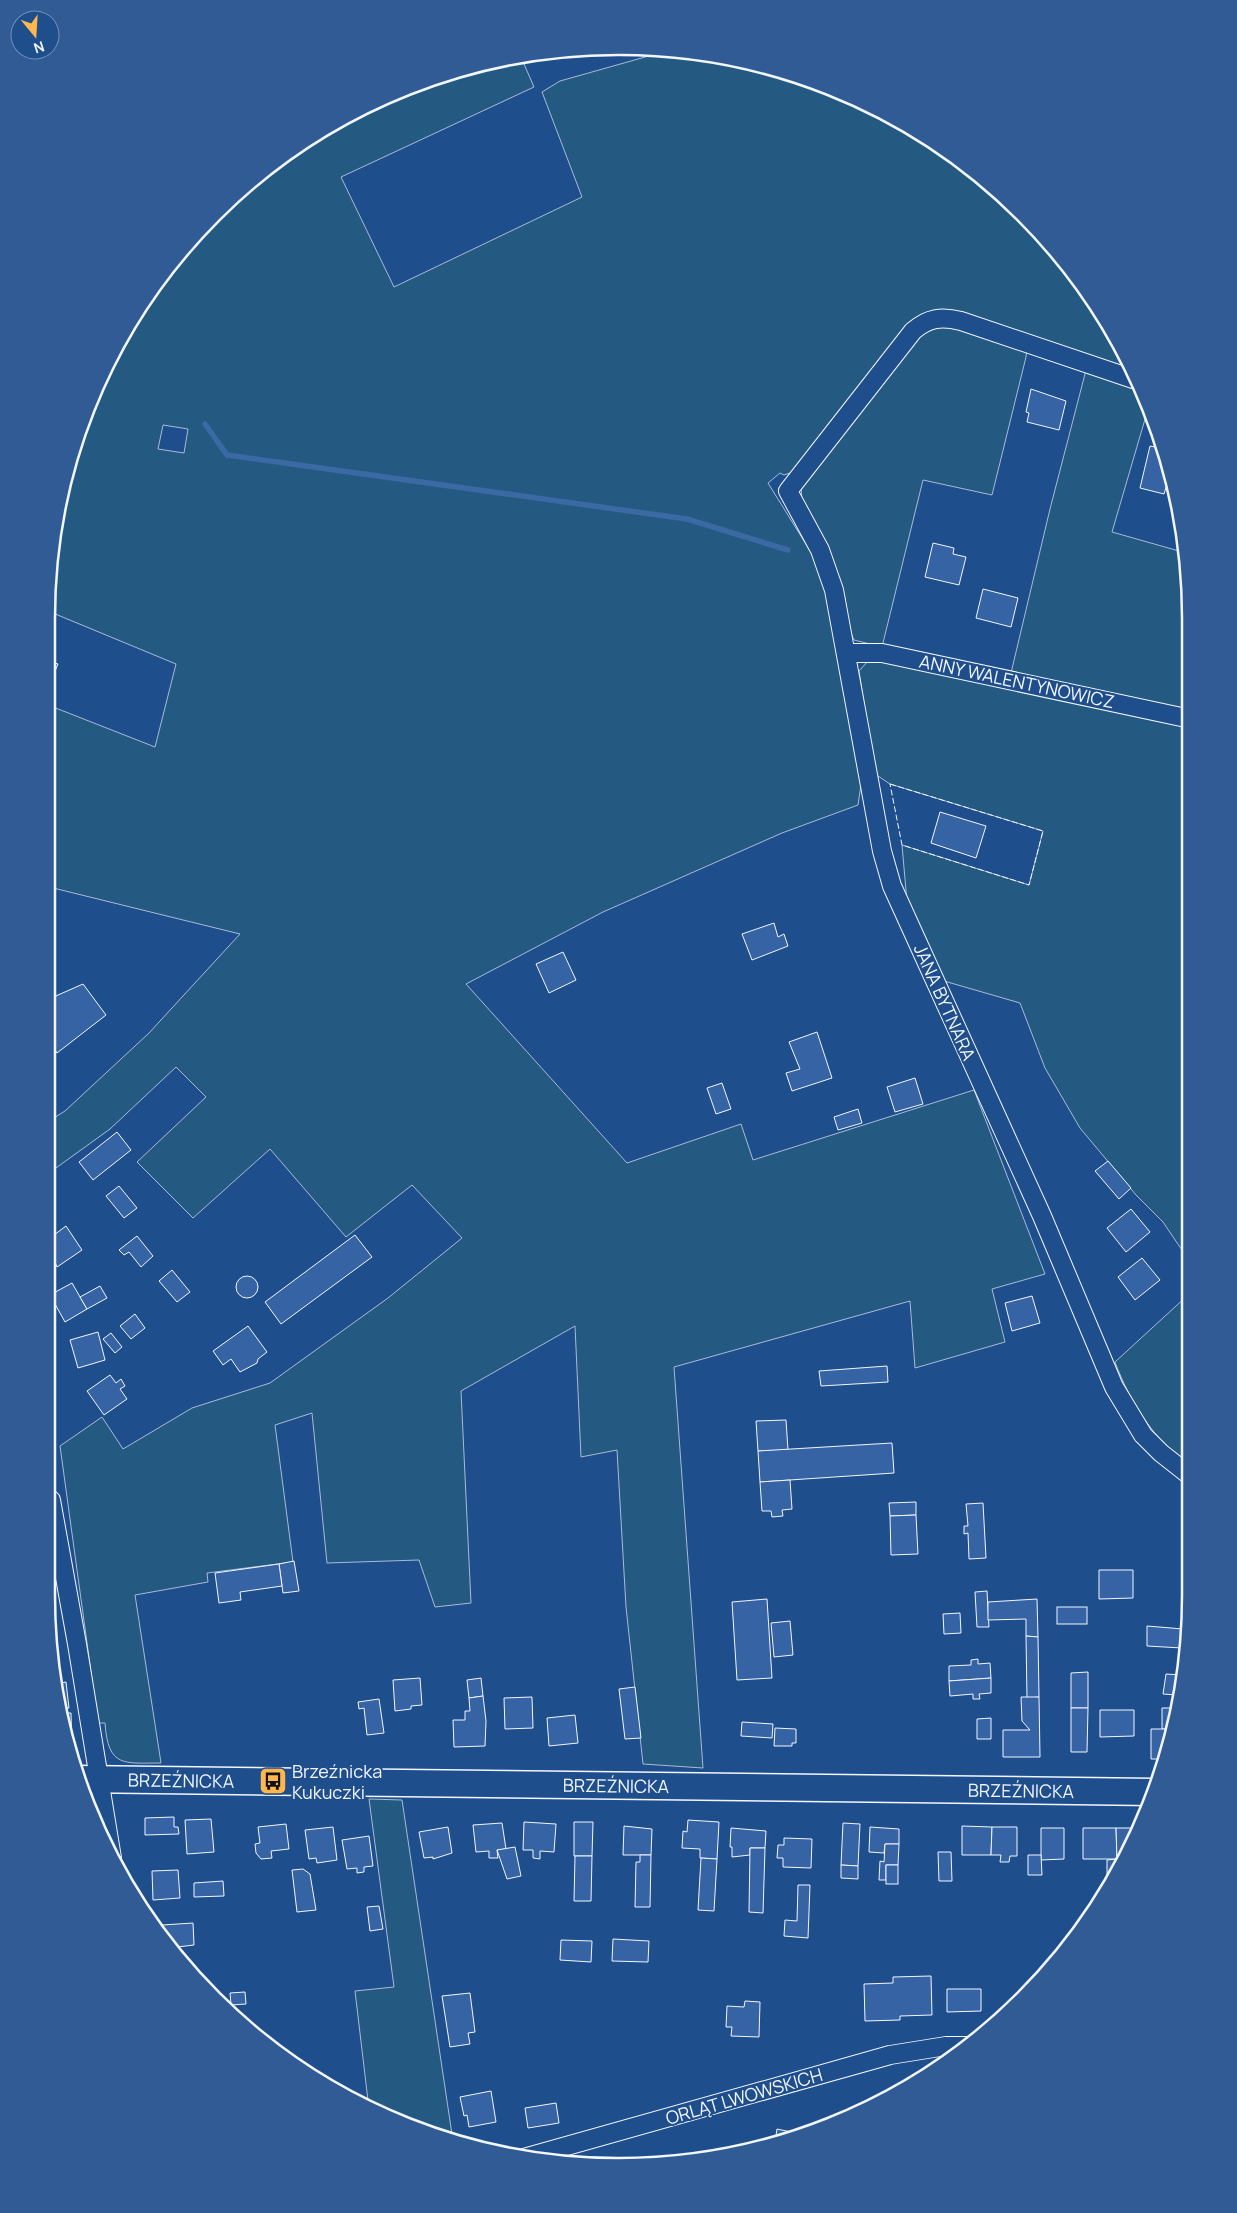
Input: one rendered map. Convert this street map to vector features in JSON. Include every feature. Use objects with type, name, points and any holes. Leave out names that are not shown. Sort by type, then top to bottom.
[{"type":"main road","name":"BRZEŹNICKA","points":[[88,1779],[1146,1792]]},
{"type":"street","name":"JANA BYTNARA","points":[[1128,377],[961,321],[939,317],[931,319],[913,331],[788,491],[820,550],[828,571],[847,653],[882,851],[892,886],[1042,1216],[1114,1387],[1143,1435],[1161,1454],[1182,1470]]},
{"type":"street","name":"ANNY WALENTYNOWICZ","points":[[847,653],[882,653],[1182,717]]},
{"type":"street","points":[[55,1530],[88,1779],[95,1803]]},
{"type":"street","name":"ORLĄT LWOWSKICH","points":[[543,2153],[890,2055],[956,2046]]},
{"type":"shaded area","points":[[649,56],[655,56],[692,60],[764,74],[800,85],[868,113],[900,130],[962,171],[1017,220],[1066,275],[1107,337],[1124,368],[940,312],[793,472],[784,475],[780,473],[768,483],[822,570],[862,778],[858,805],[782,833],[603,912],[466,984],[627,1163],[741,1124],[753,1160],[974,1090],[1045,1274],[992,1289],[1005,1342],[915,1368],[910,1301],[674,1367],[703,1768],[643,1764],[626,1607],[617,1450],[581,1457],[575,1326],[461,1391],[471,1603],[435,1607],[419,1560],[327,1563],[312,1413],[275,1425],[293,1562],[207,1573],[208,1582],[135,1595],[161,1763],[137,1763],[120,1760],[110,1748],[105,1723],[98,1723],[60,1446],[102,1417],[123,1449],[192,1408],[270,1383],[388,1298],[462,1238],[412,1185],[346,1237],[270,1149],[193,1218],[137,1162],[206,1097],[176,1067],[110,1129],[55,1169],[55,1117],[65,1111],[149,1033],[240,934],[55,888],[55,708],[155,747],[176,664],[55,614],[60,545],[74,473],[85,437],[113,369],[150,305],[171,275],[220,220],[275,171],[337,130],[403,98],[473,74],[524,64],[534,87],[341,177],[394,287],[582,197],[542,92],[560,81]],"holes":[[[163,425],[188,429],[184,453],[158,449]]]},
{"type":"shaded area","points":[[945,323],[1027,349],[1026,357],[992,495],[923,480],[882,647],[854,640],[849,628],[845,598],[829,551],[802,501],[801,487],[919,333]]},
{"type":"shaded area","points":[[1086,370],[1132,387],[1145,419],[1112,532],[1178,551],[1182,618],[1182,711],[1011,673],[1050,509]]},
{"type":"shaded area","points":[[880,658],[1182,723],[1182,1250],[1163,1222],[1136,1195],[1080,1128],[1045,1068],[1020,1003],[944,981],[907,902],[902,845],[1029,885],[1043,831],[890,784],[875,774],[859,671],[868,661]]},
{"type":"shaded area","points":[[1182,1301],[1182,1462],[1154,1432],[1136,1407],[1115,1362]]},
{"type":"shaded area","points":[[369,1799],[402,1800],[452,2133],[403,2115],[368,2099],[355,1991],[394,1987]]},
{"type":"building","points":[[1031,389],[1066,401],[1059,430],[1027,422],[1029,413],[1026,412]]},
{"type":"building","points":[[1150,446],[1155,447],[1166,487],[1164,494],[1140,488]]},
{"type":"building","points":[[933,543],[954,548],[953,554],[966,557],[959,585],[925,577]]},
{"type":"building","points":[[983,589],[1018,598],[1011,627],[976,618]]},
{"type":"building","points":[[940,812],[986,826],[976,858],[931,843]]},
{"type":"building","points":[[774,923],[778,937],[784,934],[788,946],[752,960],[742,934]]},
{"type":"building","points":[[563,952],[576,980],[549,993],[536,964]]},
{"type":"building","points":[[83,984],[106,1015],[57,1053],[55,1050],[55,996]]},
{"type":"building","points":[[817,1032],[832,1078],[792,1091],[786,1073],[800,1069],[789,1042]]},
{"type":"building","points":[[915,1078],[923,1104],[895,1112],[887,1087]]},
{"type":"building","points":[[722,1083],[731,1109],[716,1114],[707,1088]]},
{"type":"building","points":[[858,1109],[862,1123],[838,1130],[834,1117]]},
{"type":"building","points":[[117,1132],[131,1150],[93,1180],[79,1162]]},
{"type":"building","points":[[1108,1161],[1131,1188],[1119,1199],[1095,1171]]},
{"type":"building","points":[[119,1186],[137,1208],[124,1218],[106,1196]]},
{"type":"building","points":[[1131,1209],[1150,1232],[1126,1252],[1107,1228]]},
{"type":"building","points":[[66,1226],[82,1250],[57,1267],[55,1262],[55,1234]]},
{"type":"building","points":[[355,1235],[372,1257],[281,1324],[265,1302]]},
{"type":"building","points":[[137,1236],[153,1256],[141,1267],[129,1252],[124,1255],[119,1250]]},
{"type":"building","points":[[1142,1258],[1160,1280],[1135,1300],[1118,1277]]},
{"type":"building","points":[[172,1270],[190,1292],[177,1302],[159,1281]]},
{"type":"building","points":[[247,1276],[257,1283],[258,1287],[251,1297],[247,1298],[237,1291],[236,1287],[243,1277]]},
{"type":"building","points":[[72,1283],[87,1309],[65,1322],[55,1304],[55,1292]]},
{"type":"building","points":[[100,1286],[107,1298],[87,1309],[80,1297]]},
{"type":"building","points":[[1032,1296],[1040,1323],[1012,1331],[1005,1303]]},
{"type":"building","points":[[135,1314],[145,1328],[131,1339],[120,1326]]},
{"type":"building","points":[[248,1326],[267,1352],[258,1359],[257,1363],[240,1372],[231,1359],[223,1365],[213,1351]]},
{"type":"building","points":[[98,1332],[105,1360],[78,1368],[70,1340]]},
{"type":"building","points":[[111,1333],[122,1347],[115,1353],[103,1339]]},
{"type":"building","points":[[887,1366],[888,1382],[821,1386],[819,1371]]},
{"type":"building","points":[[110,1375],[116,1383],[121,1379],[125,1386],[120,1389],[127,1399],[104,1415],[87,1391]]},
{"type":"building","points":[[786,1420],[788,1450],[758,1451],[756,1421]]},
{"type":"building","points":[[892,1443],[894,1473],[760,1482],[758,1451]]},
{"type":"building","points":[[790,1480],[792,1509],[782,1510],[783,1516],[772,1517],[771,1511],[762,1511],[760,1482]]},
{"type":"building","points":[[916,1502],[916,1515],[890,1516],[889,1503]]},
{"type":"building","points":[[983,1503],[986,1558],[969,1559],[968,1533],[964,1534],[964,1526],[968,1526],[966,1504]]},
{"type":"building","points":[[916,1515],[918,1554],[891,1555],[890,1516]]},
{"type":"building","points":[[294,1561],[299,1591],[283,1593],[279,1564]]},
{"type":"building","points":[[279,1564],[282,1586],[240,1592],[241,1600],[219,1603],[215,1573]]},
{"type":"building","points":[[1099,1570],[1133,1570],[1133,1598],[1099,1599]]},
{"type":"building","points":[[987,1591],[989,1627],[977,1627],[975,1592]]},
{"type":"building","points":[[767,1599],[772,1678],[737,1680],[732,1602]]},
{"type":"building","points":[[1037,1599],[1038,1637],[1026,1636],[1026,1619],[988,1620],[988,1602]]},
{"type":"building","points":[[1057,1607],[1087,1607],[1087,1624],[1057,1624]]},
{"type":"building","points":[[960,1613],[961,1633],[944,1634],[943,1614]]},
{"type":"building","points":[[790,1621],[793,1655],[774,1657],[771,1623]]},
{"type":"building","points":[[1147,1626],[1181,1629],[1179,1648],[1147,1646]]},
{"type":"building","points":[[1026,1636],[1038,1637],[1039,1697],[1027,1698]]},
{"type":"building","points":[[978,1659],[978,1664],[990,1663],[991,1678],[949,1681],[949,1666],[971,1665],[971,1660]]},
{"type":"building","points":[[1088,1672],[1088,1708],[1071,1708],[1071,1673]]},
{"type":"building","points":[[1166,1674],[1176,1675],[1173,1695],[1163,1694]]},
{"type":"building","points":[[420,1678],[422,1705],[411,1706],[411,1709],[395,1711],[393,1680]]},
{"type":"building","points":[[481,1678],[483,1696],[469,1698],[467,1680]]},
{"type":"building","points":[[991,1678],[991,1693],[979,1694],[980,1699],[973,1699],[973,1694],[950,1696],[949,1681]]},
{"type":"building","points":[[66,1682],[69,1708],[67,1708],[62,1683]]},
{"type":"building","points":[[635,1687],[641,1738],[625,1739],[619,1689]]},
{"type":"building","points":[[483,1696],[486,1721],[485,1746],[454,1747],[453,1720],[465,1720],[465,1711],[470,1711],[469,1698]]},
{"type":"building","points":[[532,1697],[533,1728],[505,1729],[504,1698]]},
{"type":"building","points":[[1021,1697],[1039,1697],[1040,1757],[1003,1757],[1003,1730],[1030,1730],[1022,1721]]},
{"type":"building","points":[[379,1699],[384,1733],[367,1735],[364,1708],[359,1709],[358,1702]]},
{"type":"building","points":[[1071,1708],[1088,1708],[1087,1752],[1071,1752]]},
{"type":"building","points":[[1162,1708],[1170,1708],[1165,1729],[1162,1729]]},
{"type":"building","points":[[1100,1710],[1134,1710],[1134,1736],[1100,1737]]},
{"type":"building","points":[[68,1713],[71,1713],[71,1728]]},
{"type":"building","points":[[575,1715],[578,1743],[549,1746],[547,1718]]},
{"type":"building","points":[[991,1718],[991,1739],[977,1739],[977,1719]]},
{"type":"building","points":[[742,1722],[773,1724],[772,1738],[741,1736]]},
{"type":"building","points":[[775,1728],[796,1729],[796,1743],[792,1743],[792,1746],[774,1746]]},
{"type":"building","points":[[1151,1729],[1165,1729],[1157,1759],[1151,1759]]},
{"type":"building","points":[[174,1817],[174,1827],[178,1827],[179,1834],[145,1835],[145,1818]]},
{"type":"building","points":[[211,1819],[214,1852],[187,1854],[185,1820]]},
{"type":"building","points":[[688,1820],[719,1822],[717,1859],[700,1858],[700,1849],[682,1848],[683,1831],[687,1832]]},
{"type":"building","points":[[524,1822],[556,1824],[554,1852],[540,1851],[540,1859],[533,1858],[533,1850],[523,1850]]},
{"type":"building","points":[[574,1822],[593,1822],[592,1856],[574,1856]]},
{"type":"building","points":[[502,1823],[506,1849],[497,1850],[498,1858],[489,1858],[489,1851],[476,1852],[473,1825]]},
{"type":"building","points":[[843,1823],[860,1824],[858,1866],[841,1865]]},
{"type":"building","points":[[286,1824],[289,1849],[271,1851],[272,1858],[261,1859],[256,1853],[255,1844],[260,1843],[258,1827]]},
{"type":"building","points":[[624,1826],[652,1829],[651,1855],[623,1855]]},
{"type":"building","points":[[962,1826],[992,1827],[991,1855],[962,1855]]},
{"type":"building","points":[[333,1827],[337,1860],[317,1863],[316,1858],[309,1859],[305,1830]]},
{"type":"building","points":[[448,1827],[452,1853],[433,1859],[433,1857],[424,1858],[419,1832]]},
{"type":"building","points":[[870,1827],[899,1829],[899,1844],[885,1844],[884,1853],[869,1852]]},
{"type":"building","points":[[992,1827],[1017,1827],[1017,1856],[1010,1856],[1009,1862],[1000,1862],[1001,1855],[991,1855]]},
{"type":"building","points":[[731,1828],[766,1831],[765,1848],[750,1848],[750,1855],[732,1857],[732,1847],[730,1847]]},
{"type":"building","points":[[1041,1828],[1064,1828],[1064,1859],[1041,1860]]},
{"type":"building","points":[[1083,1828],[1116,1828],[1116,1859],[1083,1859]]},
{"type":"building","points":[[1116,1828],[1131,1828],[1124,1844],[1117,1857]]},
{"type":"building","points":[[369,1836],[373,1866],[364,1867],[364,1872],[357,1873],[357,1868],[347,1869],[342,1840]]},
{"type":"building","points":[[784,1838],[812,1839],[811,1868],[783,1867],[783,1858],[777,1858],[778,1845],[784,1845]]},
{"type":"building","points":[[885,1844],[899,1844],[898,1865],[886,1865],[886,1880],[879,1880],[880,1861],[884,1862]]},
{"type":"building","points":[[515,1847],[521,1876],[507,1879],[497,1850]]},
{"type":"building","points":[[750,1848],[765,1848],[763,1913],[749,1912]]},
{"type":"building","points":[[938,1852],[951,1852],[952,1881],[939,1881]]},
{"type":"building","points":[[640,1855],[651,1855],[650,1907],[635,1907],[636,1862],[640,1862]]},
{"type":"building","points":[[1028,1855],[1041,1855],[1042,1875],[1028,1875]]},
{"type":"building","points":[[575,1856],[592,1856],[591,1901],[574,1901]]},
{"type":"building","points":[[701,1858],[717,1859],[714,1911],[698,1910]]},
{"type":"building","points":[[1116,1859],[1107,1876],[1107,1860]]},
{"type":"building","points":[[841,1865],[858,1866],[858,1879],[841,1878]]},
{"type":"building","points":[[886,1865],[898,1865],[898,1884],[886,1884]]},
{"type":"building","points":[[303,1869],[310,1874],[316,1910],[297,1912],[292,1870]]},
{"type":"building","points":[[178,1870],[180,1898],[153,1900],[152,1871]]},
{"type":"building","points":[[223,1881],[224,1896],[194,1897],[194,1883]]},
{"type":"building","points":[[798,1885],[810,1885],[808,1938],[784,1936],[785,1920],[797,1921]]},
{"type":"building","points":[[379,1906],[383,1929],[370,1931],[367,1907]]},
{"type":"building","points":[[193,1923],[194,1945],[179,1947],[162,1925]]},
{"type":"building","points":[[613,1939],[649,1941],[648,1962],[612,1961]]},
{"type":"building","points":[[561,1940],[592,1941],[591,1962],[560,1960]]},
{"type":"building","points":[[931,1976],[932,2015],[900,2016],[900,2020],[865,2021],[864,1984],[893,1983],[893,1977]]},
{"type":"building","points":[[947,1989],[981,1989],[981,2011],[947,2012]]},
{"type":"building","points":[[245,1992],[246,2004],[233,2005],[231,2003],[230,1993]]},
{"type":"building","points":[[470,1993],[475,2032],[468,2033],[470,2044],[450,2047],[442,1996]]},
{"type":"building","points":[[745,2001],[760,2002],[759,2037],[731,2036],[732,2027],[726,2027],[727,2006],[744,2007]]},
{"type":"building","points":[[491,2091],[496,2122],[469,2127],[467,2115],[464,2116],[460,2097]]},
{"type":"building","points":[[556,2103],[559,2123],[528,2128],[525,2108]]},
{"type":"building","points":[[777,2129],[789,2131],[776,2135]]},
{"type":"waterway","points":[[205,424],[227,455],[687,519],[788,550]]},
{"type":"fence","points":[[890,784],[1043,831],[1029,885],[902,845],[890,784]]},
{"type":"place","name":"Brzeźnicka Kukuczki","points":[[273,1781]]}]
